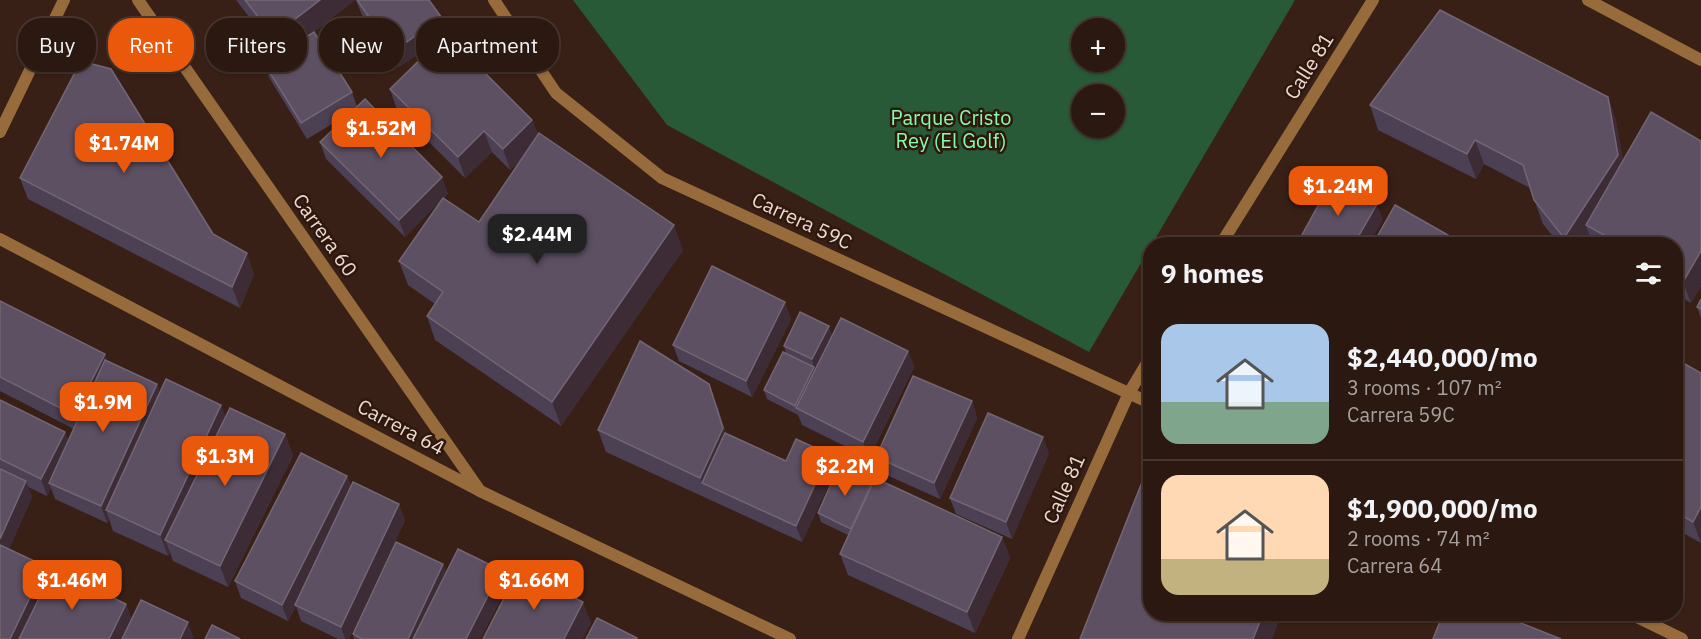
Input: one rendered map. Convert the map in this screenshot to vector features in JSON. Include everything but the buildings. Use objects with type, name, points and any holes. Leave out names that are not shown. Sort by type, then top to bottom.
[{"type":"street","points":[[0,132],[64,0]]},
{"type":"street","name":"Carrera 60","points":[[138,0],[480,491]]},
{"type":"street","name":"Carrera 59C","points":[[494,0],[556,93],[662,178],[1143,400]]},
{"type":"street","name":"Calle 81","points":[[1225,237],[1373,0]]},
{"type":"street","points":[[1587,0],[1701,60]]},
{"type":"street","name":"Carrera 64","points":[[0,239],[480,491],[790,639]]},
{"type":"street","name":"Calle 81","points":[[1018,639],[1129,393],[1143,370]]},
{"type":"street","points":[[1645,621],[1682,639]]},
{"type":"green space","name":"Parque Cristo Rey (El Golf)","points":[[573,0],[1295,0],[1156,237],[1143,237],[1143,260],[1089,352],[667,125]]}]
